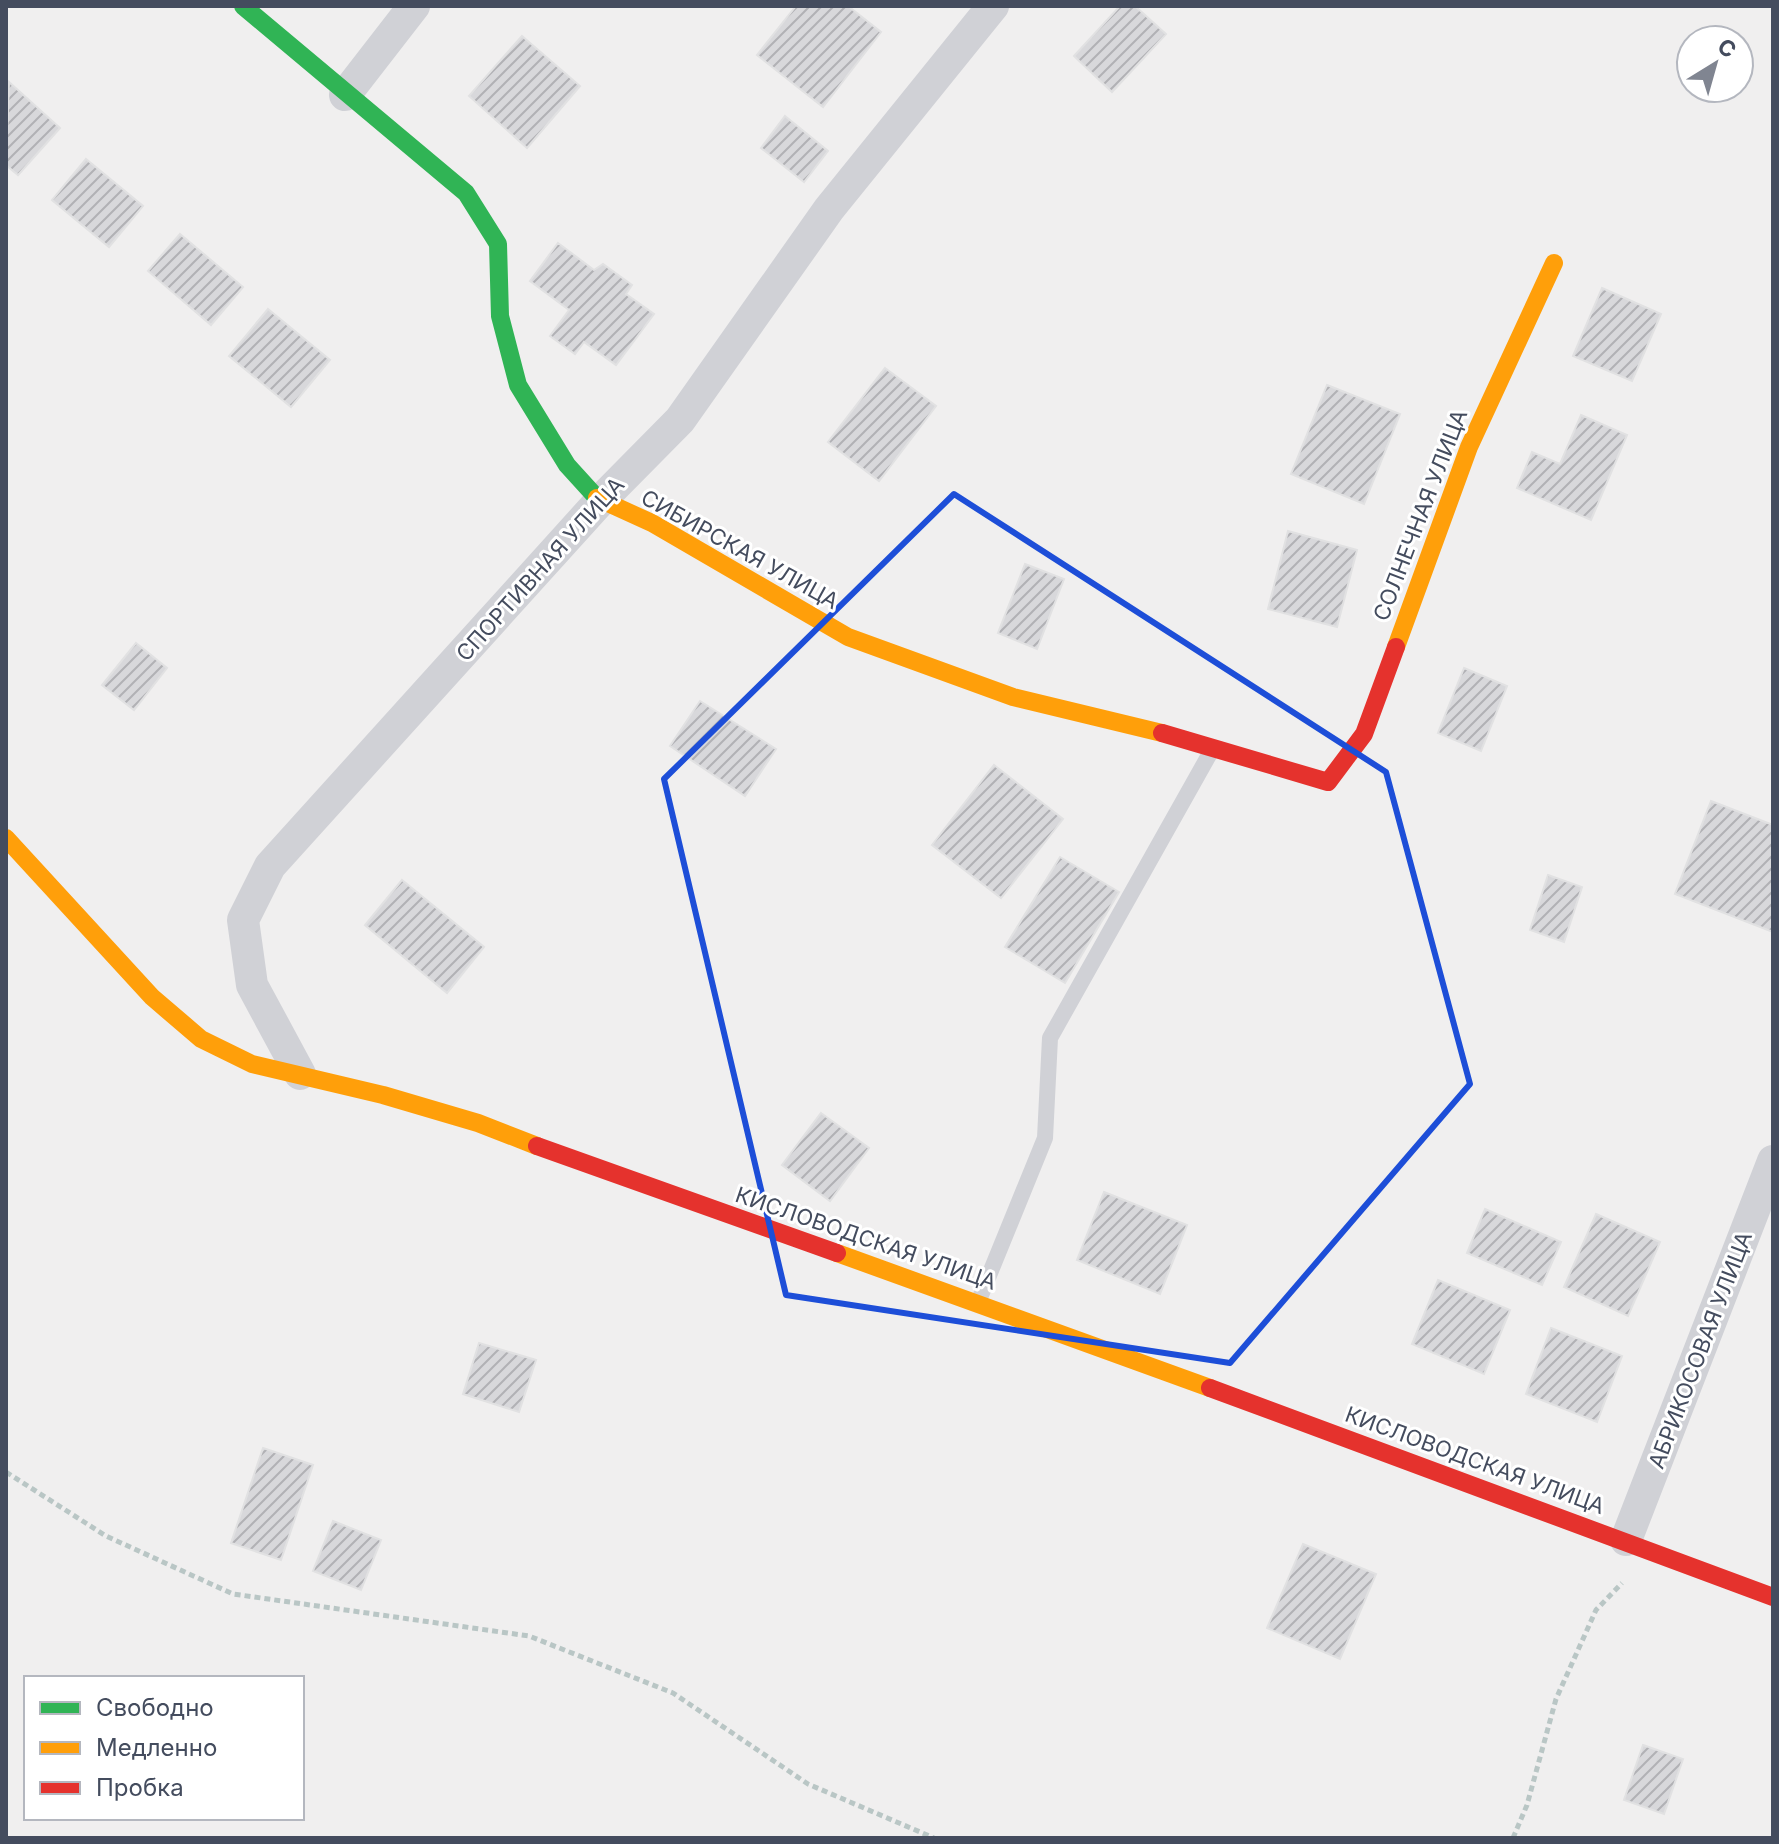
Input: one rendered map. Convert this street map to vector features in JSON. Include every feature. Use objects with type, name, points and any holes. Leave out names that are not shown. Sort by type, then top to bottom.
[{"type":"street","name":"СИБИРСКАЯ УЛИЦА","points":[[243,6],[345,95],[466,193],[498,244],[500,316],[518,385],[567,465],[600,501],[652,523],[848,637],[1013,697],[1214,746],[1328,782]]},
{"type":"street","points":[[345,95],[414,6]]},
{"type":"street","name":"СПОРТИВНАЯ УЛИЦА","points":[[300,1074],[252,985],[243,920],[270,866],[600,501],[680,420],[829,209],[993,6]]},
{"type":"street","name":"СОЛНЕЧНАЯ УЛИЦА","points":[[1328,782],[1364,734],[1469,447],[1554,263]]},
{"type":"street","name":"КИСЛОВОДСКАЯ УЛИЦА","points":[[6,838],[152,997],[201,1039],[252,1064],[300,1074],[478,1123],[583,1164],[978,1302],[1395,1458],[1640,1545],[1773,1597]]},
{"type":"street","name":"АБРИКОСОВАЯ УЛИЦА","points":[[1640,1545],[1773,1161]]},
{"type":"lane","points":[[978,1302],[1045,1138],[1050,1038],[1214,746]]},
{"type":"path","points":[[6,1472],[106,1536],[233,1594],[529,1636],[673,1693],[808,1784],[934,1838]]},
{"type":"path","points":[[1513,1838],[1527,1805],[1556,1699],[1596,1610],[1640,1545]]},
{"type":"highlighted area","points":[[954,494],[1386,772],[1470,1084],[1230,1363],[786,1295],[664,779]]},
{"type":"building","points":[[796,6],[848,6],[881,32],[823,107],[757,55]]},
{"type":"building","points":[[1120,6],[1135,6],[1166,34],[1112,92],[1074,56]]},
{"type":"building","points":[[522,36],[580,86],[527,148],[469,96]]},
{"type":"building","points":[[9,82],[60,128],[18,175],[6,165]]},
{"type":"building","points":[[785,116],[828,151],[804,182],[761,148]]},
{"type":"building","points":[[86,159],[143,206],[109,247],[52,200]]},
{"type":"building","points":[[180,234],[243,287],[211,325],[148,271]]},
{"type":"building","points":[[558,243],[594,270],[603,264],[632,285],[626,294],[654,314],[616,365],[584,342],[575,354],[550,336],[569,310],[530,281]]},
{"type":"building","points":[[1602,288],[1661,314],[1632,381],[1573,356]]},
{"type":"building","points":[[268,309],[330,360],[291,407],[229,356]]},
{"type":"building","points":[[885,368],[936,406],[879,481],[828,442]]},
{"type":"building","points":[[1327,385],[1400,414],[1364,504],[1291,474]]},
{"type":"building","points":[[1581,415],[1627,435],[1591,520],[1517,488],[1532,452],[1560,464]]},
{"type":"building","points":[[1288,531],[1357,550],[1337,627],[1268,609]]},
{"type":"building","points":[[1025,564],[1064,579],[1037,649],[998,633]]},
{"type":"building","points":[[136,643],[167,668],[134,710],[102,685]]},
{"type":"building","points":[[1464,668],[1507,686],[1481,751],[1438,733]]},
{"type":"building","points":[[700,701],[776,749],[745,796],[670,746]]},
{"type":"building","points":[[994,765],[1063,819],[1001,898],[932,845]]},
{"type":"building","points":[[1711,801],[1773,825],[1773,932],[1675,894]]},
{"type":"building","points":[[1060,857],[1119,892],[1065,983],[1005,947]]},
{"type":"building","points":[[1548,875],[1582,887],[1564,942],[1530,930]]},
{"type":"building","points":[[402,880],[484,947],[447,993],[365,925]]},
{"type":"building","points":[[821,1113],[869,1148],[830,1201],[782,1165]]},
{"type":"building","points":[[1104,1192],[1187,1225],[1160,1294],[1077,1260]]},
{"type":"building","points":[[1485,1209],[1561,1242],[1542,1285],[1467,1253]]},
{"type":"building","points":[[1596,1214],[1660,1242],[1628,1316],[1564,1287]]},
{"type":"building","points":[[1438,1280],[1510,1310],[1484,1374],[1412,1344]]},
{"type":"building","points":[[1551,1328],[1622,1356],[1597,1422],[1526,1394]]},
{"type":"building","points":[[479,1343],[536,1360],[519,1412],[463,1394]]},
{"type":"building","points":[[263,1448],[313,1465],[281,1560],[231,1543]]},
{"type":"building","points":[[333,1521],[381,1540],[361,1590],[313,1571]]},
{"type":"building","points":[[1303,1544],[1376,1574],[1340,1659],[1267,1628]]},
{"type":"building","points":[[1643,1745],[1683,1759],[1664,1814],[1624,1800]]},
{"type":"traffic: fast","points":[[243,6],[466,193],[498,244],[500,316],[518,385],[567,465],[597,498]]},
{"type":"traffic: slow","points":[[1396,647],[1469,447],[1554,263]]},
{"type":"traffic: slow","points":[[597,498],[652,523],[848,637],[1013,697],[1162,733]]},
{"type":"traffic: slow","points":[[6,838],[152,997],[201,1039],[252,1064],[383,1095],[478,1123],[537,1146]]},
{"type":"traffic: slow","points":[[837,1253],[1210,1388]]},
{"type":"traffic: jam","points":[[1162,733],[1328,782],[1364,734],[1396,647]]},
{"type":"traffic: jam","points":[[537,1146],[837,1253]]},
{"type":"traffic: jam","points":[[1210,1388],[1773,1597]]}]
